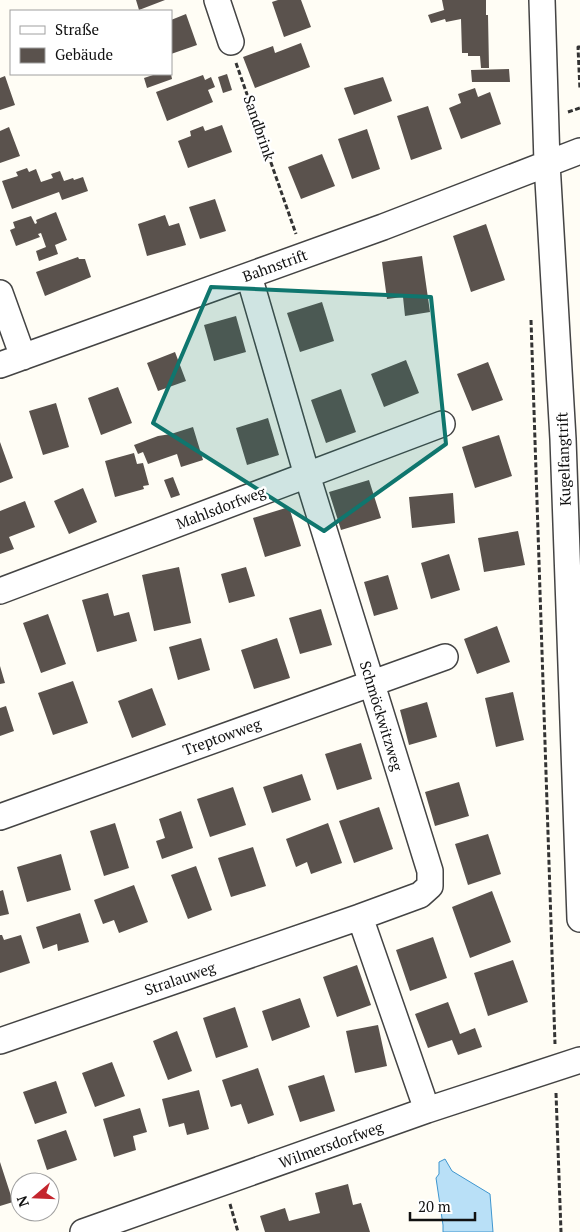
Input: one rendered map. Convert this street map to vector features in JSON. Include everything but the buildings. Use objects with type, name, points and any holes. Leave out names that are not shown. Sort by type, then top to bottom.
[{"type":"street","points":[[216,0],[231,42]]},
{"type":"street","name":"Kugelfangtrift","points":[[542,0],[547,163],[564,439],[580,919]]},
{"type":"street","name":"Bahnstrift","points":[[0,365],[304,256],[580,150]]},
{"type":"street","name":"Schmöckwitzweg","points":[[249,276],[307,475],[430,871],[430,886],[420,895],[360,917]]},
{"type":"street","points":[[0,293],[23,357]]},
{"type":"street","name":"Mahlsdorfweg","points":[[0,591],[442,424]]},
{"type":"street","name":"Treptowweg","points":[[0,817],[445,657]]},
{"type":"street","points":[[360,917],[427,1110]]},
{"type":"street","name":"Stralauweg","points":[[0,1041],[360,917]]},
{"type":"street","name":"Wilmersdorfweg","points":[[83,1232],[427,1110],[580,1060]]},
{"type":"path","name":"Sandbrink","points":[[231,42],[235,62],[304,256]]},
{"type":"path","points":[[580,47],[578,47],[580,90]]},
{"type":"path","points":[[565,112],[580,108]]},
{"type":"path","points":[[531,319],[561,1232]]},
{"type":"path","points":[[224,1183],[238,1232]]},
{"type":"highlighted area","points":[[211,287],[431,297],[446,444],[324,531],[153,423]]},
{"type":"water","points":[[445,1159],[452,1171],[490,1194],[493,1232],[443,1232],[436,1178],[439,1174],[439,1162]]}]
